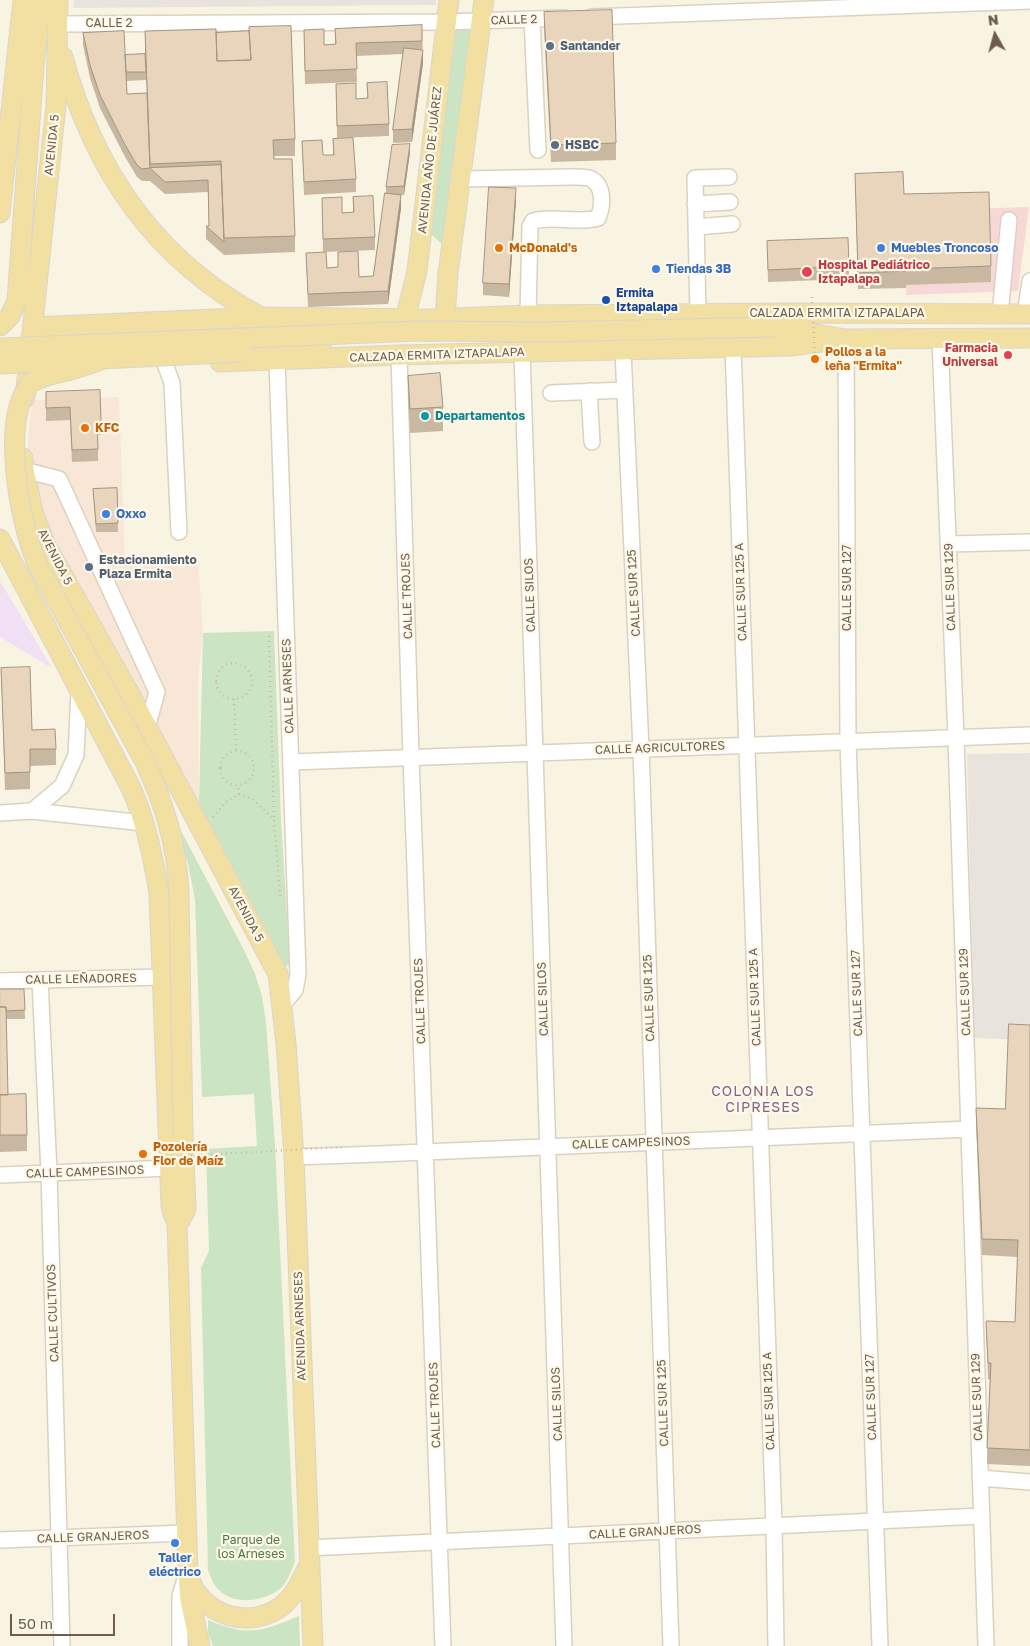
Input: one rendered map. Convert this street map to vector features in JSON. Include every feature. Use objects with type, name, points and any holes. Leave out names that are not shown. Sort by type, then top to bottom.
[{"type":"main road","points":[[0,213],[23,0]]},
{"type":"main road","points":[[0,326],[10,316],[17,301],[34,67],[41,0]]},
{"type":"main road","name":"AVENIDA 5","points":[[58,0],[56,105],[21,436],[24,470],[33,512],[45,544],[147,728],[278,974],[281,1006]]},
{"type":"main road","name":"AVENIDA AÑO DE JUÁREZ","points":[[405,319],[417,271],[449,0]]},
{"type":"main road","points":[[445,319],[448,274],[484,0]]},
{"type":"main road","points":[[57,26],[65,66],[80,112],[96,148],[120,189],[154,234],[187,266],[215,289],[261,317]]},
{"type":"main road","points":[[417,271],[432,276],[448,274]]},
{"type":"main road","name":"CALZADA ERMITA IZTAPALAPA","points":[[33,327],[261,317],[445,319],[698,314],[1028,314]]},
{"type":"main road","name":"CALZADA ERMITA IZTAPALAPA","points":[[0,364],[244,352],[382,336],[388,334],[405,319]]},
{"type":"main road","points":[[134,323],[123,334],[122,345],[126,354],[138,364]]},
{"type":"main road","name":"CALZADA ERMITA IZTAPALAPA","points":[[0,348],[418,331],[543,332],[774,327],[846,339]]},
{"type":"main road","name":"CALZADA ERMITA IZTAPALAPA","points":[[29,370],[138,364],[790,346],[846,339],[1030,338]]},
{"type":"main road","points":[[107,358],[83,367],[44,376],[22,390],[12,405],[9,414],[7,459],[18,510],[38,566],[145,762],[170,826],[176,855],[179,890],[186,1209],[182,1219],[177,1223]]},
{"type":"main road","points":[[0,539],[136,801],[150,844],[159,893],[163,978],[165,1162],[172,1210],[177,1223],[188,1573],[190,1600],[199,1642]]},
{"type":"main road","name":"AVENIDA ARNESES","points":[[281,1006],[286,1044],[294,1156],[308,1557],[313,1646]]},
{"type":"main road","points":[[188,1573],[196,1592],[212,1607],[221,1613],[231,1616],[252,1617],[273,1611],[290,1598],[308,1557]]},
{"type":"street","name":"CALLE 2","points":[[57,26],[445,22],[532,19],[741,6],[1030,1]]},
{"type":"street","points":[[532,19],[538,150]]},
{"type":"street","points":[[698,314],[695,178],[729,177]]},
{"type":"street","points":[[461,179],[591,178],[599,187],[602,197],[602,210],[598,218],[588,221],[541,219],[533,221],[530,226],[528,316]]},
{"type":"street","points":[[696,204],[730,202]]},
{"type":"street","points":[[1000,314],[1009,220]]},
{"type":"street","points":[[696,227],[732,224]]},
{"type":"street","points":[[1028,314],[1030,281]]},
{"type":"street","name":"CALLE SUR 129","points":[[940,338],[956,738],[986,1646]]},
{"type":"street","name":"CALLE SUR 127","points":[[846,339],[848,742],[880,1646]]},
{"type":"street","name":"CALLE SUR 125 A","points":[[733,347],[774,1526],[776,1646]]},
{"type":"street","name":"CALLE SUR 125","points":[[623,351],[641,749],[670,1646]]},
{"type":"street","name":"CALLE SILOS","points":[[522,353],[562,1536],[564,1646]]},
{"type":"street","name":"CALLE TROJES","points":[[399,356],[411,757],[443,1646]]},
{"type":"street","name":"CALLE ARNESES","points":[[277,360],[298,974],[294,990],[281,1006]]},
{"type":"street","points":[[165,364],[172,383],[179,532]]},
{"type":"street","points":[[551,393],[625,390]]},
{"type":"street","points":[[590,391],[592,442]]},
{"type":"street","points":[[24,470],[59,479],[157,692],[147,728]]},
{"type":"street","points":[[948,544],[1030,542]]},
{"type":"street","points":[[32,811],[62,786],[76,755],[79,691]]},
{"type":"street","name":"CALLE AGRICULTORES","points":[[290,762],[1030,735]]},
{"type":"street","points":[[0,813],[32,811],[144,823]]},
{"type":"street","name":"CALLE LEÑADORES","points":[[0,981],[163,978]]},
{"type":"street","name":"CALLE CULTIVOS","points":[[40,980],[49,1173],[62,1646]]},
{"type":"street","name":"CALLE CAMPESINOS","points":[[294,1156],[969,1129]]},
{"type":"street","name":"CALLE CAMPESINOS","points":[[0,1175],[49,1173],[165,1162]]},
{"type":"street","points":[[980,1478],[1030,1482]]},
{"type":"street","name":"CALLE GRANJEROS","points":[[308,1557],[440,1542],[981,1516]]},
{"type":"street","name":"CALLE GRANJEROS","points":[[0,1540],[186,1533]]},
{"type":"street","points":[[180,1646],[180,1596],[188,1573]]},
{"type":"path","points":[[812,297],[815,355]]},
{"type":"path","points":[[269,636],[274,820],[280,900]]},
{"type":"path","points":[[238,663],[248,670],[252,686],[245,695],[234,699],[223,695],[219,690],[216,679],[222,668],[238,663]]},
{"type":"path","points":[[234,699],[236,751]]},
{"type":"path","points":[[236,751],[242,751],[251,757],[255,767],[252,778],[244,784],[238,785],[232,785],[227,782],[220,772],[220,766],[226,756],[236,751]]},
{"type":"path","points":[[238,785],[239,794]]},
{"type":"path","points":[[202,832],[221,806],[239,794],[253,799],[274,820]]},
{"type":"path","points":[[165,1162],[346,1147]]},
{"type":"shaded area","points":[[74,0],[436,0],[436,5],[73,8]]},
{"type":"shaded area","points":[[1029,207],[1018,291],[906,295],[904,211]]},
{"type":"shaded area","points":[[119,397],[125,560],[198,558],[203,633],[198,680],[199,803],[142,705],[41,514],[29,474],[28,441],[32,400]]},
{"type":"shaded area","points":[[0,581],[52,668],[0,637]]},
{"type":"shaded area","points":[[1030,753],[1030,1040],[974,1038],[967,754]]},
{"type":"green space","points":[[477,28],[449,251],[430,233],[449,30]]},
{"type":"green space","points":[[274,631],[281,819],[290,965],[285,966],[199,803],[203,633]]},
{"type":"green space","name":"Parque de los Arneses","points":[[171,812],[255,974],[262,996],[266,1023],[275,1145],[295,1562],[282,1587],[268,1596],[251,1600],[234,1599],[227,1596],[216,1586],[208,1570],[201,1268],[209,1251],[206,1149],[257,1146],[254,1094],[202,1097],[195,900],[188,863]]},
{"type":"green space","points":[[299,1616],[300,1646],[213,1646],[208,1633],[208,1620],[234,1629],[254,1630],[274,1626]]},
{"type":"building","points":[[612,10],[616,143],[551,145],[544,12]]},
{"type":"building","points":[[422,25],[422,41],[356,43],[357,69],[305,71],[304,30],[324,29],[324,45],[336,44],[335,29]]},
{"type":"building","points":[[291,26],[295,139],[273,140],[274,159],[292,159],[295,236],[224,238],[221,161],[150,164],[145,31],[216,29],[217,61],[251,60],[249,27]]},
{"type":"building","points":[[124,31],[127,94],[147,93],[150,168],[142,169],[137,165],[100,95],[90,65],[83,33]]},
{"type":"building","points":[[249,31],[251,60],[217,61],[216,33]]},
{"type":"building","points":[[404,48],[423,50],[412,129],[393,130]]},
{"type":"building","points":[[145,54],[146,72],[126,72],[125,55]]},
{"type":"building","points":[[387,82],[389,124],[337,126],[336,84],[356,83],[356,99],[368,98],[367,83]]},
{"type":"building","points":[[353,138],[356,179],[304,182],[302,141],[322,140],[323,155],[334,155],[333,139]]},
{"type":"building","points":[[410,144],[404,186],[386,187],[392,145]]},
{"type":"building","points":[[221,165],[224,242],[206,226],[209,226],[208,180],[165,182],[150,168]]},
{"type":"building","points":[[903,172],[904,194],[989,192],[991,266],[858,273],[855,174]]},
{"type":"building","name":"McDonald's","points":[[489,187],[516,188],[509,284],[483,283]]},
{"type":"building","points":[[385,193],[401,195],[388,291],[308,294],[306,253],[326,252],[327,268],[338,267],[338,252],[358,251],[359,277],[373,276]]},
{"type":"building","points":[[373,196],[375,237],[323,239],[322,198],[342,197],[342,213],[354,212],[353,197]]},
{"type":"building","points":[[848,238],[849,266],[768,270],[767,241]]},
{"type":"building","points":[[440,373],[443,407],[410,409],[408,376]]},
{"type":"building","name":"KFC","points":[[100,390],[101,422],[97,422],[98,449],[72,450],[70,407],[46,408],[46,392]]},
{"type":"building","name":"Oxxo","points":[[117,488],[118,523],[96,524],[93,489]]},
{"type":"building","points":[[30,667],[32,730],[55,729],[56,749],[30,749],[30,772],[5,773],[1,668]]},
{"type":"building","points":[[0,989],[24,989],[25,1010],[6,1011],[6,1007],[0,1007]]},
{"type":"building","points":[[0,1007],[6,1007],[8,1095],[0,1095]]},
{"type":"building","points":[[1009,1024],[1030,1025],[1030,1450],[987,1448],[991,1363],[988,1363],[986,1321],[1015,1322],[1018,1240],[982,1239],[976,1108],[1005,1109]]},
{"type":"building","points":[[26,1094],[27,1135],[0,1135],[0,1095]]},
{"type":"place","name":"Santander","points":[[550,46]]},
{"type":"place","name":"HSBC","points":[[555,145]]},
{"type":"place","name":"McDonald's","points":[[499,248]]},
{"type":"place","name":"Muebles Troncoso","points":[[881,248]]},
{"type":"place","name":"Tiendas 3B","points":[[656,269]]},
{"type":"place","name":"Hospital Pediátrico Iztapalapa","points":[[807,272]]},
{"type":"place","name":"Ermita Iztapalapa","points":[[606,300]]},
{"type":"place","name":"Farmacia Universal","points":[[1008,355]]},
{"type":"place","name":"Pollos a la leña \"Ermita\"","points":[[815,359]]},
{"type":"place","name":"Departamentos","points":[[425,416]]},
{"type":"place","name":"KFC","points":[[85,428]]},
{"type":"place","name":"Oxxo","points":[[106,514]]},
{"type":"place","name":"Estacionamiento Plaza Ermita","points":[[89,567]]},
{"type":"place","name":"Pozolería Flor de Maíz","points":[[143,1154]]},
{"type":"place","name":"Taller eléctrico","points":[[175,1543]]},
{"type":"district","name":"COLONIA LOS CIPRESES","points":[[763,1100]]}]
